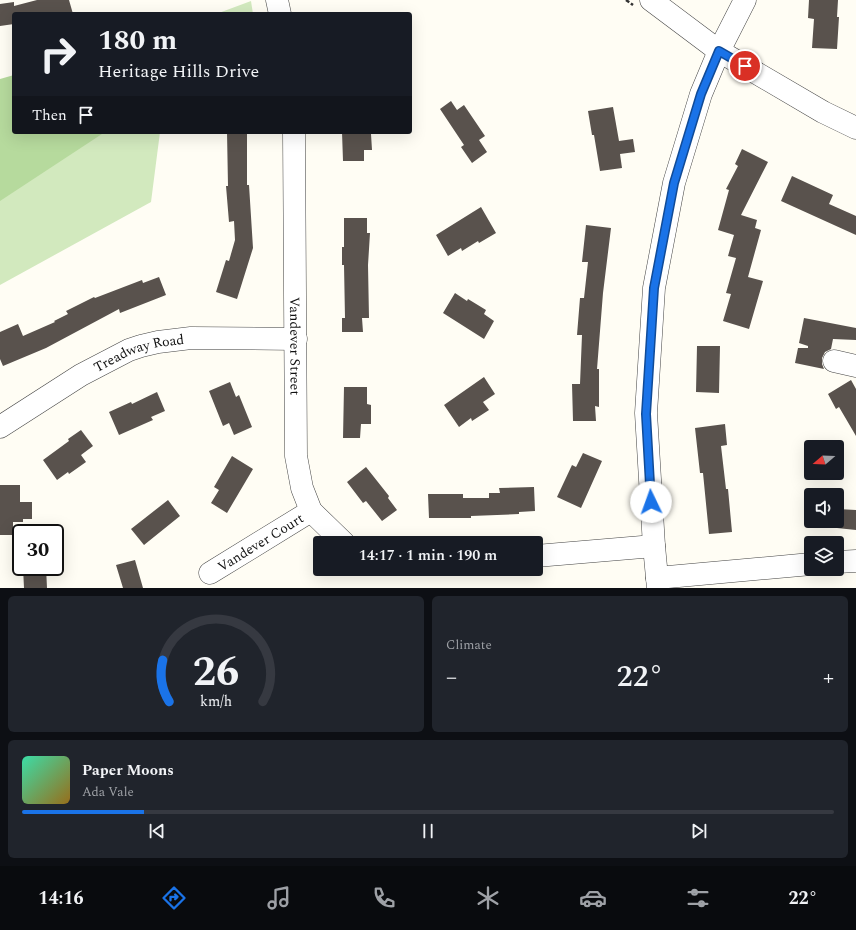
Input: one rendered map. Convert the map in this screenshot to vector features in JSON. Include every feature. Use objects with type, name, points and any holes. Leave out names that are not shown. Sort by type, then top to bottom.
[{"type":"street","points":[[277,0],[280,12]]},
{"type":"street","points":[[652,0],[719,51],[823,112],[856,128]]},
{"type":"street","points":[[745,0],[719,51],[701,94],[674,183],[654,288],[646,414],[657,583],[804,565]]},
{"type":"street","name":"Vandever Street","points":[[294,134],[296,456],[302,488],[311,511],[337,536]]},
{"type":"street","name":"Treadway Road","points":[[0,427],[80,376],[129,350],[141,346],[158,342],[191,338],[296,338]]},
{"type":"street","points":[[834,361],[856,366]]},
{"type":"street","name":"Vandever Court","points":[[210,573],[311,511]]},
{"type":"street","points":[[543,555],[654,546]]},
{"type":"street","points":[[844,562],[856,561]]},
{"type":"green space","points":[[251,1],[253,12],[221,12]]},
{"type":"green space","points":[[12,76],[12,134],[102,134],[0,201],[0,79]]},
{"type":"green space","points":[[0,84],[12,125],[12,134],[160,134],[151,202],[0,285]]},
{"type":"building","points":[[37,0],[69,0],[72,12],[12,12],[12,24],[0,26],[0,4],[14,2],[14,6]]},
{"type":"building","points":[[809,0],[838,0],[837,17],[839,17],[837,49],[812,48],[814,19],[808,18]]},
{"type":"building","points":[[451,101],[457,110],[464,105],[485,136],[479,140],[487,152],[472,163],[461,147],[464,145],[440,109]]},
{"type":"building","points":[[613,107],[619,141],[633,139],[635,152],[620,154],[622,168],[600,171],[588,111]]},
{"type":"building","points":[[227,134],[247,134],[247,185],[249,185],[253,248],[237,299],[216,292],[226,260],[229,261],[235,240],[234,221],[229,222],[226,186],[228,186]]},
{"type":"building","points":[[342,134],[371,134],[372,150],[364,150],[364,161],[343,161]]},
{"type":"building","points":[[742,149],[768,162],[741,215],[757,220],[755,228],[761,230],[748,277],[763,281],[749,329],[723,321],[731,294],[726,293],[736,258],[728,256],[734,235],[718,230],[729,190],[726,189],[738,166],[735,164]]},
{"type":"building","points":[[792,176],[833,195],[829,204],[856,216],[856,235],[781,201]]},
{"type":"building","points":[[481,207],[496,233],[479,243],[478,241],[462,251],[461,248],[448,256],[436,235]]},
{"type":"building","points":[[344,218],[367,218],[367,233],[370,233],[368,265],[369,318],[362,318],[363,332],[342,332],[342,318],[345,318],[344,265],[342,265],[342,247],[344,247]]},
{"type":"building","points":[[586,225],[611,228],[603,293],[597,369],[599,369],[599,407],[595,406],[596,421],[573,421],[572,384],[580,384],[582,335],[577,335],[580,298],[584,298],[588,262],[582,262]]},
{"type":"building","points":[[159,277],[166,295],[120,313],[119,309],[46,348],[3,366],[0,359],[0,332],[18,324],[23,336],[55,322],[54,321],[68,314],[66,311],[94,297],[95,298],[142,280],[143,283]]},
{"type":"building","points":[[455,293],[467,301],[468,299],[486,310],[484,314],[494,321],[484,339],[443,313]]},
{"type":"building","points":[[804,318],[856,328],[856,340],[833,339],[831,349],[825,352],[822,358],[824,369],[795,363],[798,348],[808,348],[808,346],[799,343]]},
{"type":"building","points":[[697,346],[720,346],[719,393],[696,392]]},
{"type":"building","points":[[484,377],[495,394],[483,402],[489,410],[472,421],[471,418],[459,427],[444,405]]},
{"type":"building","points":[[851,380],[856,389],[856,436],[839,407],[836,409],[828,394]]},
{"type":"building","points":[[230,382],[236,397],[239,395],[252,427],[234,435],[229,423],[223,426],[209,391]]},
{"type":"building","points":[[344,387],[367,387],[367,404],[371,405],[371,424],[361,424],[360,438],[343,438]]},
{"type":"building","points":[[157,392],[165,411],[151,417],[153,420],[119,435],[109,412],[131,402],[132,404]]},
{"type":"building","points":[[725,424],[727,445],[721,446],[726,489],[728,489],[732,532],[709,534],[703,473],[700,473],[695,428]]},
{"type":"building","points":[[81,430],[93,446],[81,455],[86,462],[69,474],[68,472],[57,480],[43,460]]},
{"type":"building","points":[[583,453],[602,461],[581,508],[557,497],[572,465],[576,467]]},
{"type":"building","points":[[232,456],[253,469],[227,513],[211,503],[219,490],[214,487]]},
{"type":"building","points":[[366,467],[389,496],[388,498],[397,510],[382,521],[366,501],[363,503],[347,482]]},
{"type":"building","points":[[0,485],[20,485],[20,502],[32,502],[32,519],[23,519],[23,522],[13,522],[12,535],[0,535]]},
{"type":"building","points":[[534,487],[535,511],[519,512],[519,514],[471,516],[471,518],[429,518],[428,494],[463,494],[463,498],[489,498],[489,493],[500,493],[499,488]]},
{"type":"building","points":[[168,500],[180,516],[144,545],[131,529]]},
{"type":"building","points":[[844,509],[856,510],[856,530],[837,528],[844,528]]},
{"type":"building","points":[[135,560],[143,588],[123,588],[116,565]]},
{"type":"building","points":[[23,576],[46,576],[47,588],[24,588]]},
{"type":"route","points":[[651,502],[646,414],[654,288],[674,183],[701,94],[719,51],[745,66]]}]
